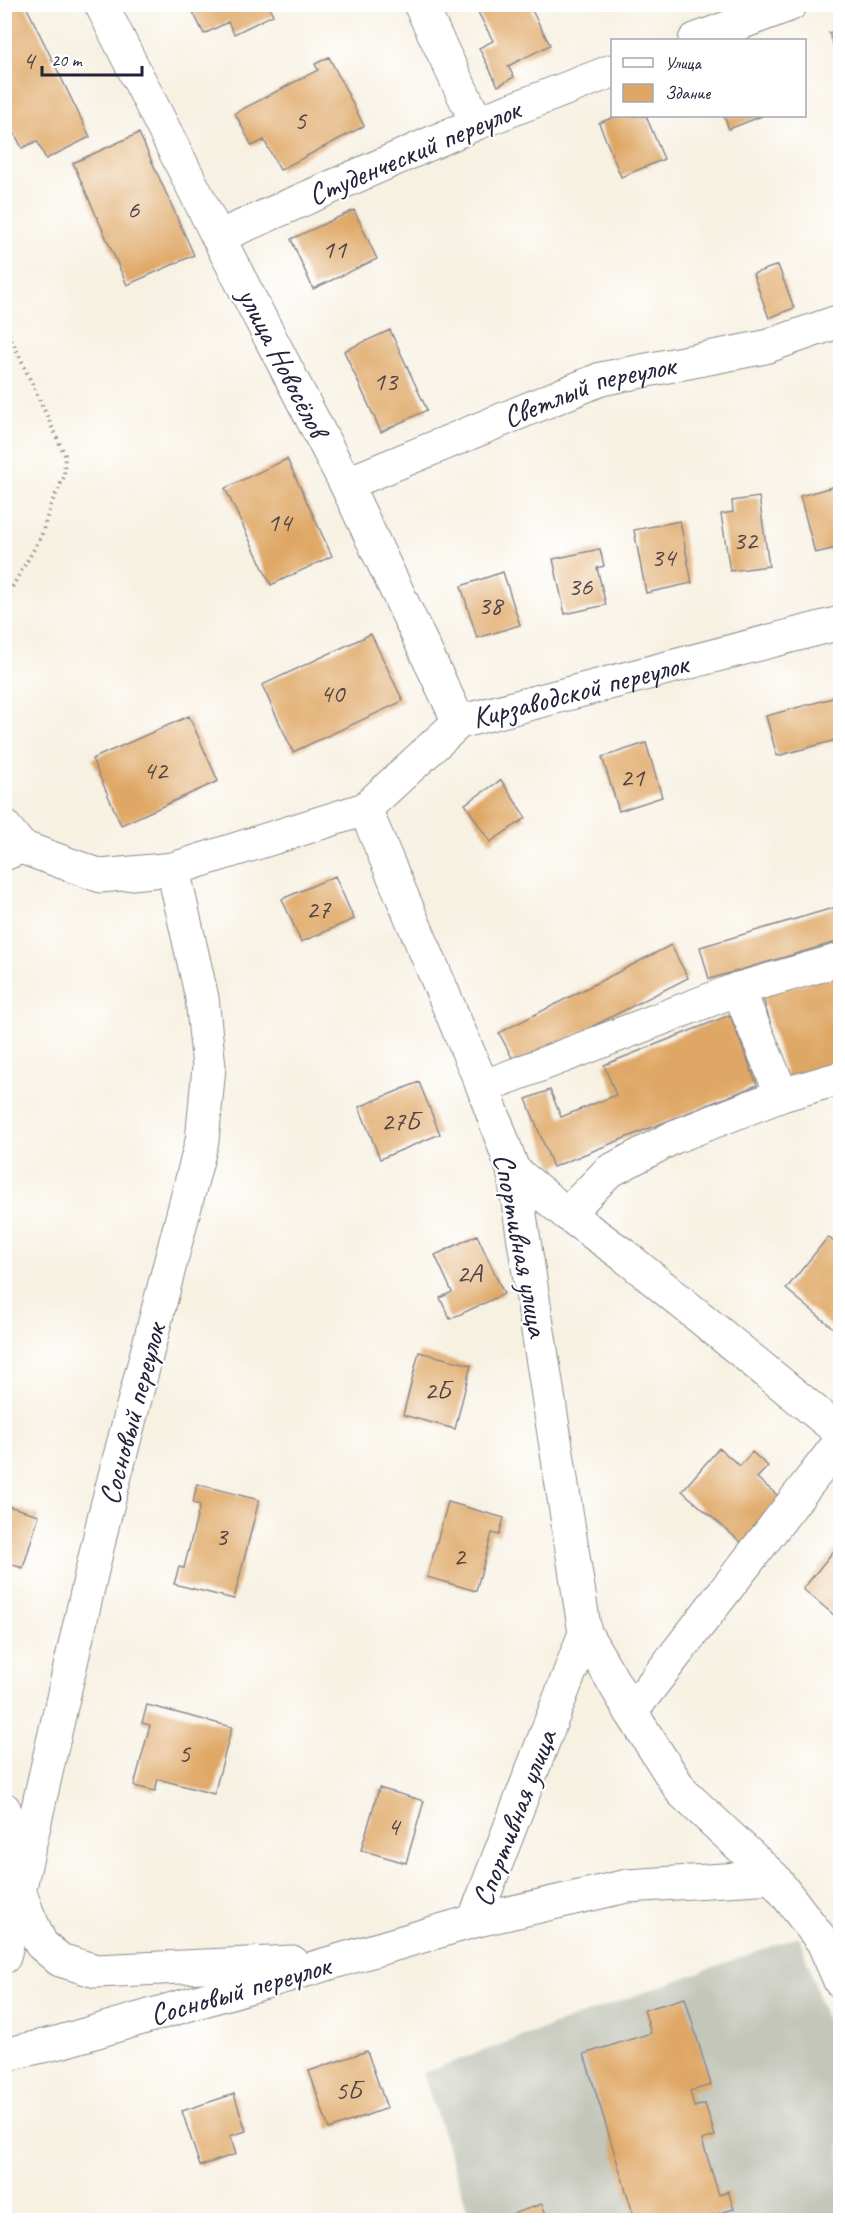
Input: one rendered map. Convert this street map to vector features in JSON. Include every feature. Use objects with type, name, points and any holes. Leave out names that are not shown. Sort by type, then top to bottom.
[{"type":"street","name":"улица Новосёлов","points":[[101,4],[346,484],[459,722]]},
{"type":"street","points":[[420,4],[477,123]]},
{"type":"street","points":[[698,39],[791,4]]},
{"type":"street","name":"Студенческий переулок","points":[[218,237],[477,123],[611,71]]},
{"type":"street","name":"Светлый переулок","points":[[346,484],[601,379],[765,347],[840,321]]},
{"type":"street","name":"Кирзаводской переулок","points":[[10,842],[101,876],[173,868],[365,808],[459,722],[840,623]]},
{"type":"street","name":"Спортивная улица","points":[[365,808],[483,1088],[513,1170],[585,1633],[631,1712],[682,1792],[773,1877],[823,1942],[840,1981]]},
{"type":"street","name":"Сосновый переулок","points":[[4,1957],[104,1518],[202,1141],[208,1067],[202,998],[173,868]]},
{"type":"street","points":[[483,1088],[738,989],[840,960]]},
{"type":"street","points":[[738,989],[782,1095]]},
{"type":"street","points":[[567,1214],[608,1172],[674,1137],[782,1095],[840,1078]]},
{"type":"street","points":[[513,1170],[567,1214],[625,1256],[840,1432]]},
{"type":"street","points":[[631,1712],[840,1442]]},
{"type":"street","name":"Спортивная улица","points":[[474,1921],[585,1633]]},
{"type":"street","points":[[4,1809],[16,1839],[19,1890],[41,1944],[60,1959],[96,1971],[347,1960]]},
{"type":"street","name":"Спортивная улица","points":[[474,1921],[627,1886],[773,1877]]},
{"type":"street","name":"Сосновый переулок","points":[[4,2055],[60,2042],[347,1960],[474,1921]]},
{"type":"path","points":[[4,323],[65,455],[64,477],[51,504],[41,537],[4,601]]},
{"type":"shaded area","points":[[799,1936],[840,2063],[840,2220],[471,2220],[423,2073]]},
{"type":"building","points":[[13,4],[25,4],[90,137],[46,159],[37,141],[22,148],[4,112],[4,9]]},
{"type":"building","points":[[189,4],[268,4],[273,15],[234,34],[228,22],[204,34]]},
{"type":"building","points":[[488,5],[529,5],[550,45],[508,66],[514,77],[498,86],[479,48],[493,41],[477,10]]},
{"type":"building","points":[[840,29],[840,61],[829,33]]},
{"type":"building","points":[[329,57],[364,126],[280,170],[264,140],[252,146],[235,113],[318,70],[315,64]]},
{"type":"building","points":[[614,117],[646,117],[664,159],[621,177],[599,123]]},
{"type":"building","points":[[724,117],[759,117],[729,129]]},
{"type":"building","points":[[139,133],[194,255],[127,285],[73,163]]},
{"type":"building","points":[[354,210],[377,259],[313,289],[291,239]]},
{"type":"building","points":[[778,265],[794,308],[769,318],[753,274]]},
{"type":"building","points":[[390,330],[427,410],[381,432],[344,351]]},
{"type":"building","points":[[287,459],[332,556],[271,585],[225,488]]},
{"type":"building","points":[[836,486],[840,504],[840,547],[815,553],[800,496]]},
{"type":"building","points":[[759,497],[769,566],[730,571],[721,514],[733,512],[732,501]]},
{"type":"building","points":[[680,521],[692,583],[646,593],[634,530]]},
{"type":"building","points":[[600,549],[604,566],[597,568],[606,605],[565,614],[553,559]]},
{"type":"building","points":[[503,572],[520,625],[477,638],[461,586]]},
{"type":"building","points":[[371,634],[403,701],[293,752],[262,685]]},
{"type":"building","points":[[840,696],[840,739],[777,756],[766,716]]},
{"type":"building","points":[[189,716],[218,781],[121,825],[92,759]]},
{"type":"building","points":[[646,743],[662,797],[619,811],[602,757]]},
{"type":"building","points":[[501,780],[526,818],[490,842],[465,804]]},
{"type":"building","points":[[335,876],[354,919],[301,942],[282,899]]},
{"type":"building","points":[[840,906],[840,941],[709,979],[700,947]]},
{"type":"building","points":[[671,945],[688,978],[516,1065],[499,1033]]},
{"type":"building","points":[[840,973],[840,1063],[787,1079],[762,995]]},
{"type":"building","points":[[730,1015],[757,1085],[553,1167],[526,1099],[550,1090],[561,1117],[616,1095],[604,1065]]},
{"type":"building","points":[[419,1082],[440,1134],[380,1159],[359,1107]]},
{"type":"building","points":[[477,1235],[504,1294],[450,1319],[440,1298],[452,1292],[435,1255]]},
{"type":"building","points":[[828,1237],[840,1247],[839,1333],[786,1289]]},
{"type":"building","points":[[419,1352],[471,1365],[455,1429],[403,1415]]},
{"type":"building","points":[[719,1448],[740,1466],[752,1452],[768,1466],[757,1478],[783,1500],[744,1545],[682,1491]]},
{"type":"building","points":[[197,1484],[259,1500],[234,1599],[174,1584],[179,1567],[184,1568],[200,1505],[193,1503]]},
{"type":"building","points":[[448,1502],[504,1518],[499,1535],[492,1533],[476,1591],[427,1577]]},
{"type":"building","points":[[4,1505],[39,1515],[23,1568],[4,1562]]},
{"type":"building","points":[[836,1548],[840,1551],[840,1620],[803,1589]]},
{"type":"building","points":[[147,1705],[232,1727],[214,1794],[158,1779],[155,1791],[134,1786],[150,1725],[142,1723]]},
{"type":"building","points":[[379,1788],[424,1801],[406,1863],[361,1850]]},
{"type":"building","points":[[685,1998],[711,2085],[690,2091],[694,2107],[705,2104],[715,2136],[702,2140],[719,2195],[728,2191],[734,2209],[696,2220],[635,2220],[584,2054],[651,2033],[644,2010]]},
{"type":"building","points":[[367,2051],[387,2108],[329,2129],[309,2071]]},
{"type":"building","points":[[234,2094],[246,2131],[230,2136],[236,2154],[200,2166],[182,2111]]},
{"type":"building","points":[[542,2204],[548,2220],[494,2220]]}]
